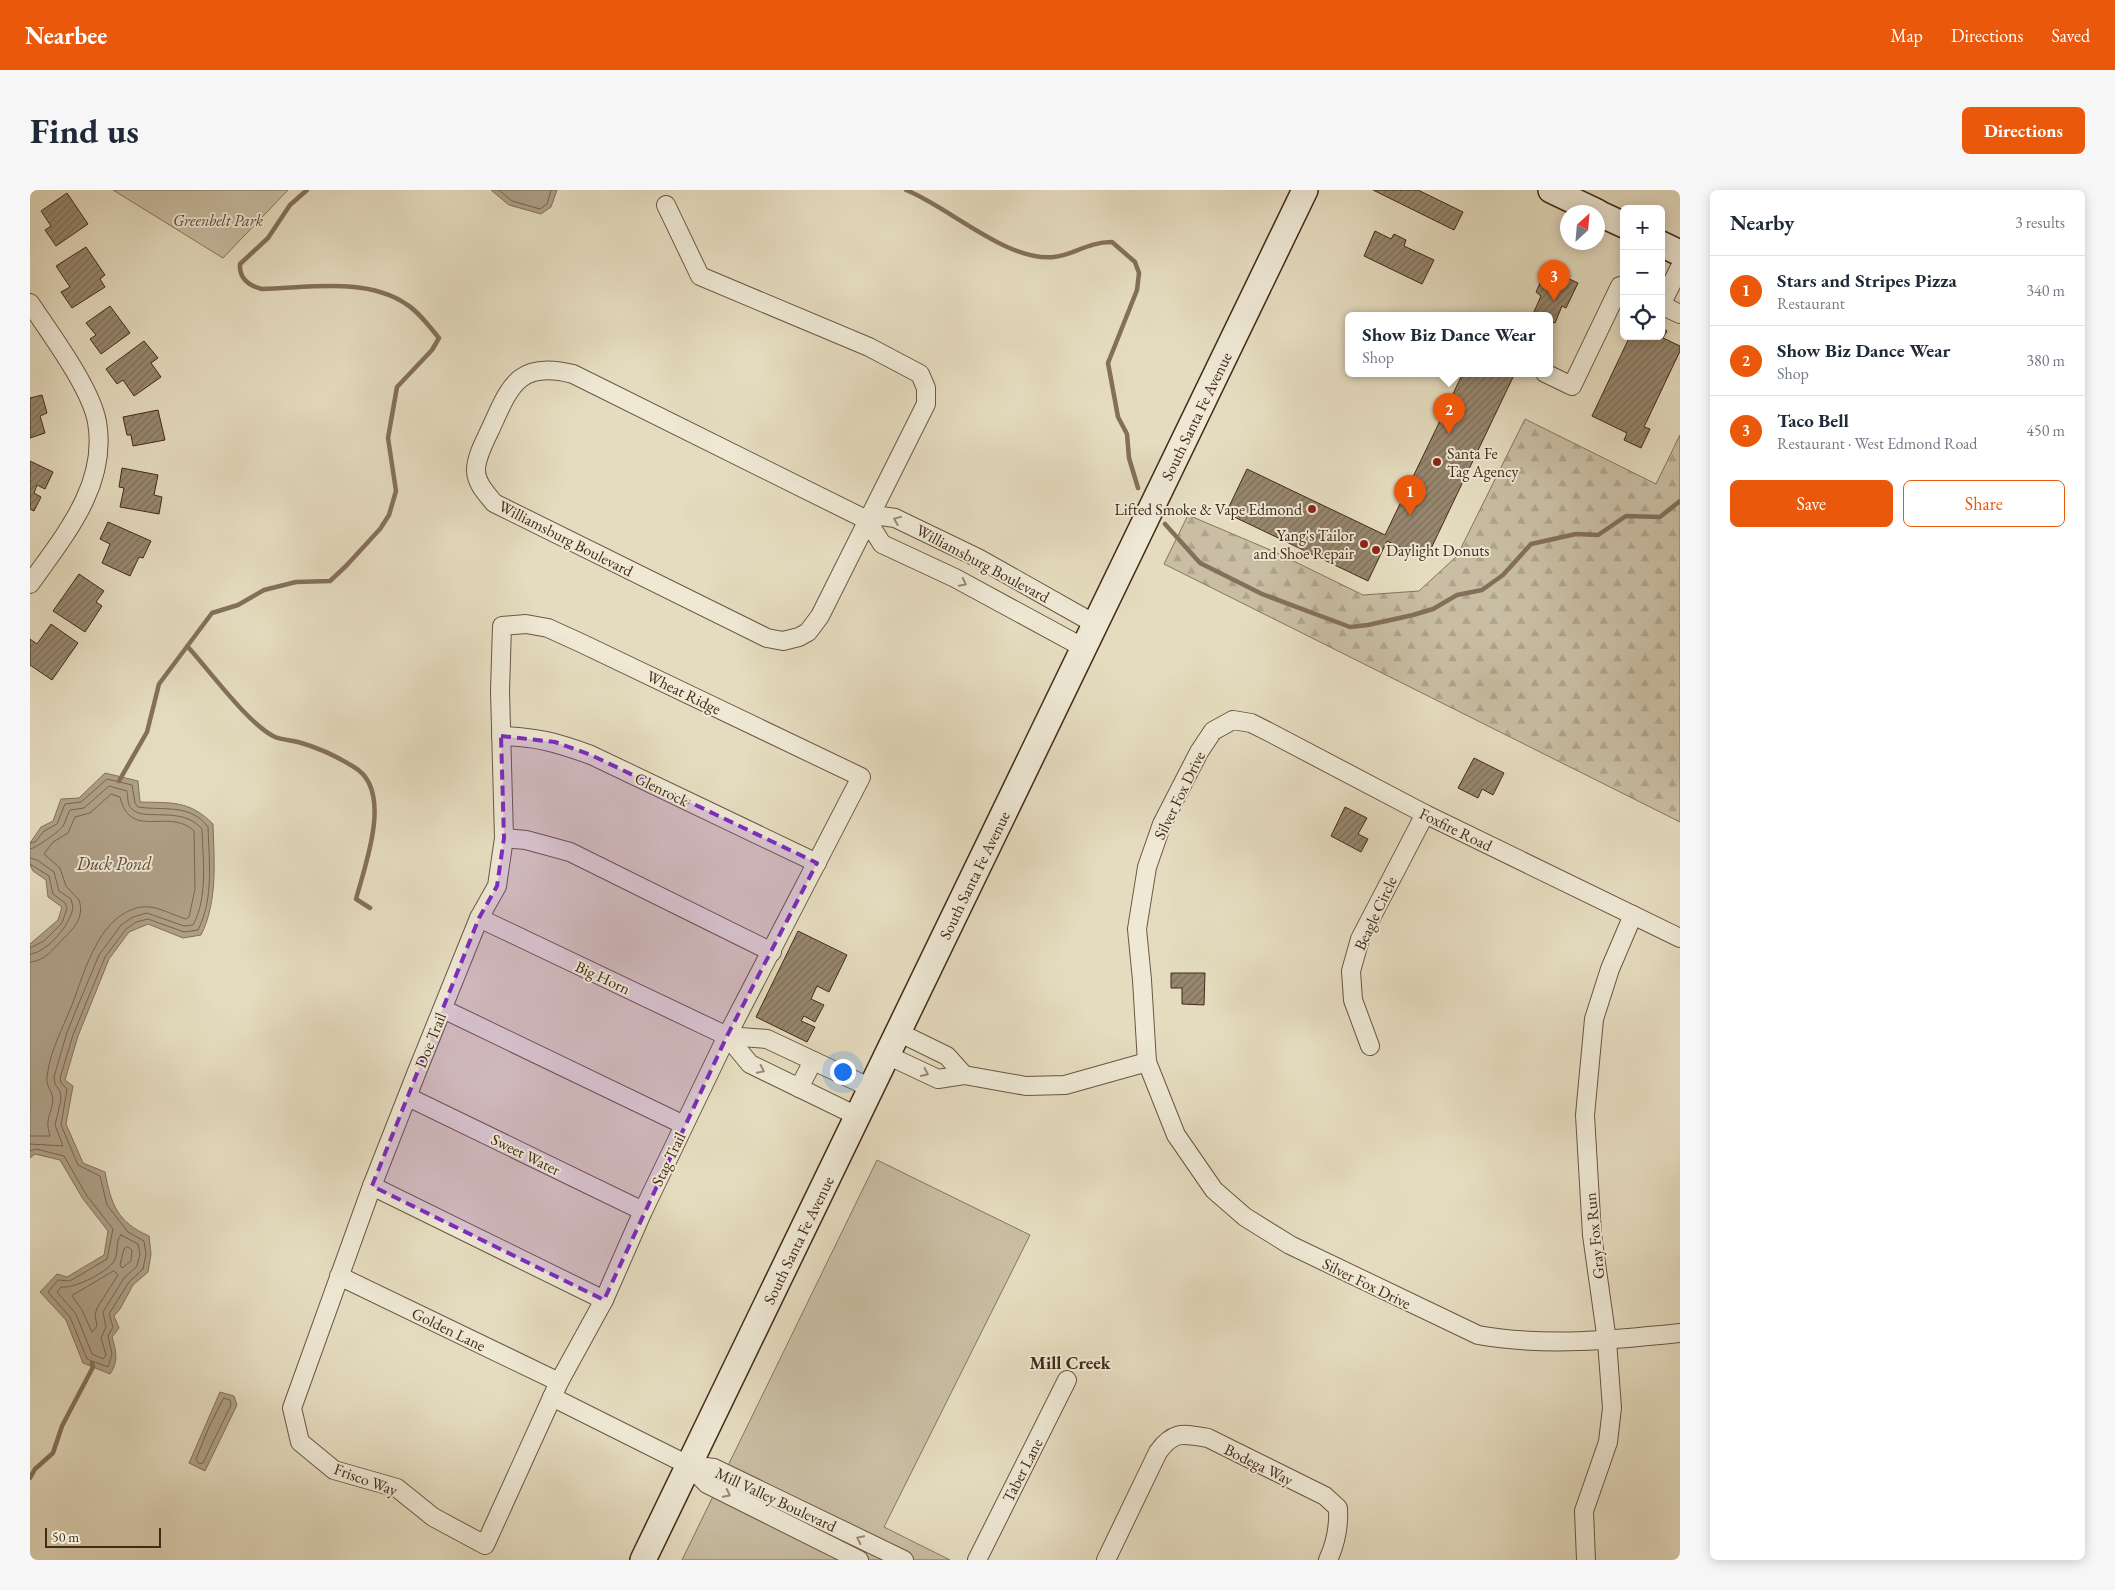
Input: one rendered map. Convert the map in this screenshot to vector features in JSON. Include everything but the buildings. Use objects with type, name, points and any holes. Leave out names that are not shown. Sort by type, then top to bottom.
[{"type":"main road","name":"South Santa Fe Avenue","points":[[643,1560],[1304,190]]},
{"type":"main road","points":[[1551,190],[1581,205]]},
{"type":"main road","points":[[1605,217],[1620,223]]},
{"type":"main road","points":[[1665,246],[1680,253]]},
{"type":"street","name":"Williamsburg Boulevard","points":[[666,205],[700,276],[869,348],[920,374],[926,388],[926,404],[867,520],[814,625],[799,637],[783,641],[775,640],[515,515],[494,503],[480,486],[476,470],[481,450],[504,399],[515,380],[534,371],[555,370],[573,374],[867,520],[882,544],[944,574],[1084,648]]},
{"type":"street","points":[[1680,267],[1661,305],[1680,314]]},
{"type":"street","points":[[1553,377],[1572,386],[1620,286]]},
{"type":"street","points":[[30,303],[81,382],[97,422],[98,454],[98,462],[88,494],[69,529],[30,584]]},
{"type":"street","name":"Williamsburg Boulevard","points":[[867,520],[881,516],[895,518],[952,546],[1095,624]]},
{"type":"street","points":[[944,574],[952,546]]},
{"type":"street","points":[[1033,622],[1036,591]]},
{"type":"street","name":"Wheat Ridge","points":[[502,626],[526,624],[556,632],[860,777]]},
{"type":"street","name":"Doe Trail","points":[[300,1442],[292,1408],[372,1186],[479,918],[497,886],[504,838],[501,736],[502,626]]},
{"type":"street","name":"Foxfire Road","points":[[1233,720],[1251,723],[1425,814],[1680,938]]},
{"type":"street","name":"Silver Fox Drive","points":[[1233,720],[1213,731],[1199,752],[1162,824],[1147,868],[1137,929],[1142,980],[1146,1062],[1176,1135],[1214,1190],[1245,1217],[1290,1245],[1478,1335],[1512,1341],[1607,1341],[1680,1333]]},
{"type":"street","name":"Glenrock","points":[[501,736],[533,737],[555,742],[591,755],[817,863]]},
{"type":"street","name":"Stag Trail","points":[[485,1545],[556,1390],[604,1300],[643,1211],[727,1036],[772,952],[860,777]]},
{"type":"street","name":"Beagle Circle","points":[[1370,1046],[1353,1000],[1351,971],[1360,939],[1425,814]]},
{"type":"street","points":[[504,838],[526,840],[570,852],[772,952]]},
{"type":"street","name":"Gray Fox Run","points":[[1586,1560],[1584,1511],[1608,1442],[1612,1408],[1607,1341],[1592,1235],[1585,1115],[1594,1019],[1610,969],[1633,915]]},
{"type":"street","name":"Big Horn","points":[[479,918],[727,1036],[767,1039],[871,1088]]},
{"type":"street","points":[[443,1009],[684,1125]]},
{"type":"street","points":[[898,1032],[947,1056],[964,1075]]},
{"type":"street","name":"Big Horn","points":[[727,1036],[750,1064],[857,1116]]},
{"type":"street","points":[[887,1055],[938,1079],[964,1075],[1019,1085],[1065,1085],[1146,1062]]},
{"type":"street","points":[[799,1088],[813,1061]]},
{"type":"street","name":"Sweet Water","points":[[408,1097],[643,1211]]},
{"type":"street","points":[[372,1186],[604,1300]]},
{"type":"street","name":"Golden Lane","points":[[339,1276],[556,1390],[688,1465]]},
{"type":"street","name":"Taber Lane","points":[[977,1560],[1067,1380]]},
{"type":"street","name":"Bodega Way","points":[[1106,1560],[1158,1452],[1175,1434],[1208,1438],[1325,1496],[1338,1508],[1339,1522],[1334,1548],[1328,1560]]},
{"type":"street","name":"Frisco Way","points":[[300,1442],[334,1470],[397,1488],[433,1517],[485,1545]]},
{"type":"street","name":"Mill Valley Boulevard","points":[[688,1465],[707,1484],[859,1560]]},
{"type":"street","name":"Mill Valley Boulevard","points":[[688,1465],[714,1468],[904,1560]]},
{"type":"highlighted area","points":[[501,736],[555,742],[591,755],[817,863],[727,1036],[604,1300],[372,1186],[479,918],[497,886],[504,838]]},
{"type":"green space","name":"Greenbelt Park","points":[[113,190],[288,190],[223,258]]},
{"type":"green space","points":[[1525,419],[1656,484],[1680,435],[1680,822],[1164,564],[1188,515],[1275,552],[1363,595],[1419,591],[1457,556]]},
{"type":"green space","points":[[877,1160],[1030,1235],[884,1527],[950,1560],[682,1560]]},
{"type":"water","points":[[491,190],[557,190],[551,207],[541,214],[509,205]]},
{"type":"water","name":"Duck Pond","points":[[105,773],[138,781],[140,802],[180,804],[204,816],[213,824],[214,866],[213,895],[201,935],[183,938],[148,924],[129,932],[109,959],[78,1036],[65,1080],[73,1086],[66,1124],[83,1163],[105,1172],[110,1194],[117,1211],[129,1225],[149,1236],[151,1254],[148,1272],[133,1285],[114,1316],[119,1328],[112,1337],[116,1360],[110,1374],[83,1363],[66,1320],[40,1292],[57,1274],[67,1277],[104,1255],[108,1231],[83,1199],[60,1160],[35,1154],[30,1158],[30,944],[58,920],[62,907],[48,897],[46,880],[33,871],[30,865],[30,843],[41,827],[53,821],[61,799],[79,798]]},
{"type":"water","points":[[220,1392],[234,1396],[237,1405],[205,1471],[189,1463]]},
{"type":"waterway","points":[[119,781],[147,732],[159,684],[212,613],[238,605],[264,590],[296,582],[330,581],[380,529],[389,515],[396,491],[388,438],[397,387],[432,350],[439,338],[411,307],[373,290],[337,286],[262,289],[253,286],[243,278],[240,264],[268,238],[290,205],[307,190]]},
{"type":"waterway","points":[[906,190],[941,208],[979,232],[1017,251],[1036,256],[1054,257],[1095,244],[1112,242],[1135,262],[1139,273],[1137,290],[1108,363],[1118,417],[1127,434],[1129,458],[1138,488]]},
{"type":"waterway","points":[[1165,524],[1200,563],[1262,594],[1350,627],[1413,615],[1433,609],[1457,595],[1482,590],[1503,575],[1531,544],[1576,534],[1598,535],[1626,516],[1660,517],[1680,501]]},
{"type":"waterway","points":[[188,647],[230,696],[265,731],[275,737],[298,742],[327,753],[354,767],[366,778],[372,793],[375,810],[370,848],[356,899],[370,908]]},
{"type":"waterway","points":[[30,1478],[35,1469],[53,1453],[62,1426],[93,1367],[92,1363]]},
{"type":"place","name":"Taco Bell","points":[[1554,301]]},
{"type":"place","name":"Show Biz Dance Wear","points":[[1449,434]]},
{"type":"place","name":"Santa Fe Tag Agency","points":[[1437,462]]},
{"type":"place","name":"Lifted Smoke & Vape Edmond","points":[[1312,509]]},
{"type":"place","name":"Stars and Stripes Pizza","points":[[1410,516]]},
{"type":"place","name":"Yang's Tailor and Shoe Repair","points":[[1364,544]]},
{"type":"place","name":"Daylight Donuts","points":[[1376,550]]},
{"type":"district","name":"Mill Creek","points":[[1070,1363]]}]
